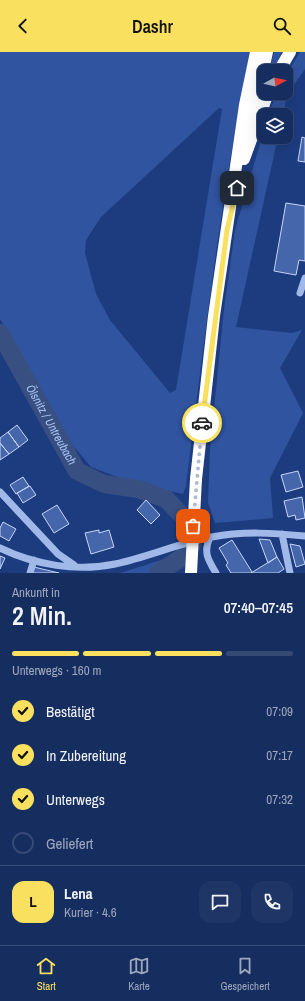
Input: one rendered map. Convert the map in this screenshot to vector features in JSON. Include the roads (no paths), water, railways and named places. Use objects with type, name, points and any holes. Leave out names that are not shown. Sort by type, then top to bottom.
[{"type":"highway","points":[[190,573],[196,479],[205,389],[245,105],[256,52]]},
{"type":"highway","points":[[227,230],[244,160],[267,52]]},
{"type":"highway","points":[[283,64],[290,52]]},
{"type":"highway","points":[[244,160],[265,100]]},
{"type":"street","points":[[300,293],[305,278]]},
{"type":"street","points":[[0,492],[58,554],[80,567]]},
{"type":"street","points":[[0,548],[34,560],[58,566],[80,567],[116,564],[166,548],[210,537],[256,532],[305,536]]},
{"type":"street","points":[[282,534],[290,573]]},
{"type":"street","points":[[210,537],[206,545],[206,554],[216,573]]},
{"type":"street","points":[[30,573],[34,560]]},
{"type":"waterway","name":"Ölsnitz / Untreubach","points":[[0,333],[77,471],[104,484],[138,489],[166,499],[192,526],[193,543],[184,556],[158,573]]}]
